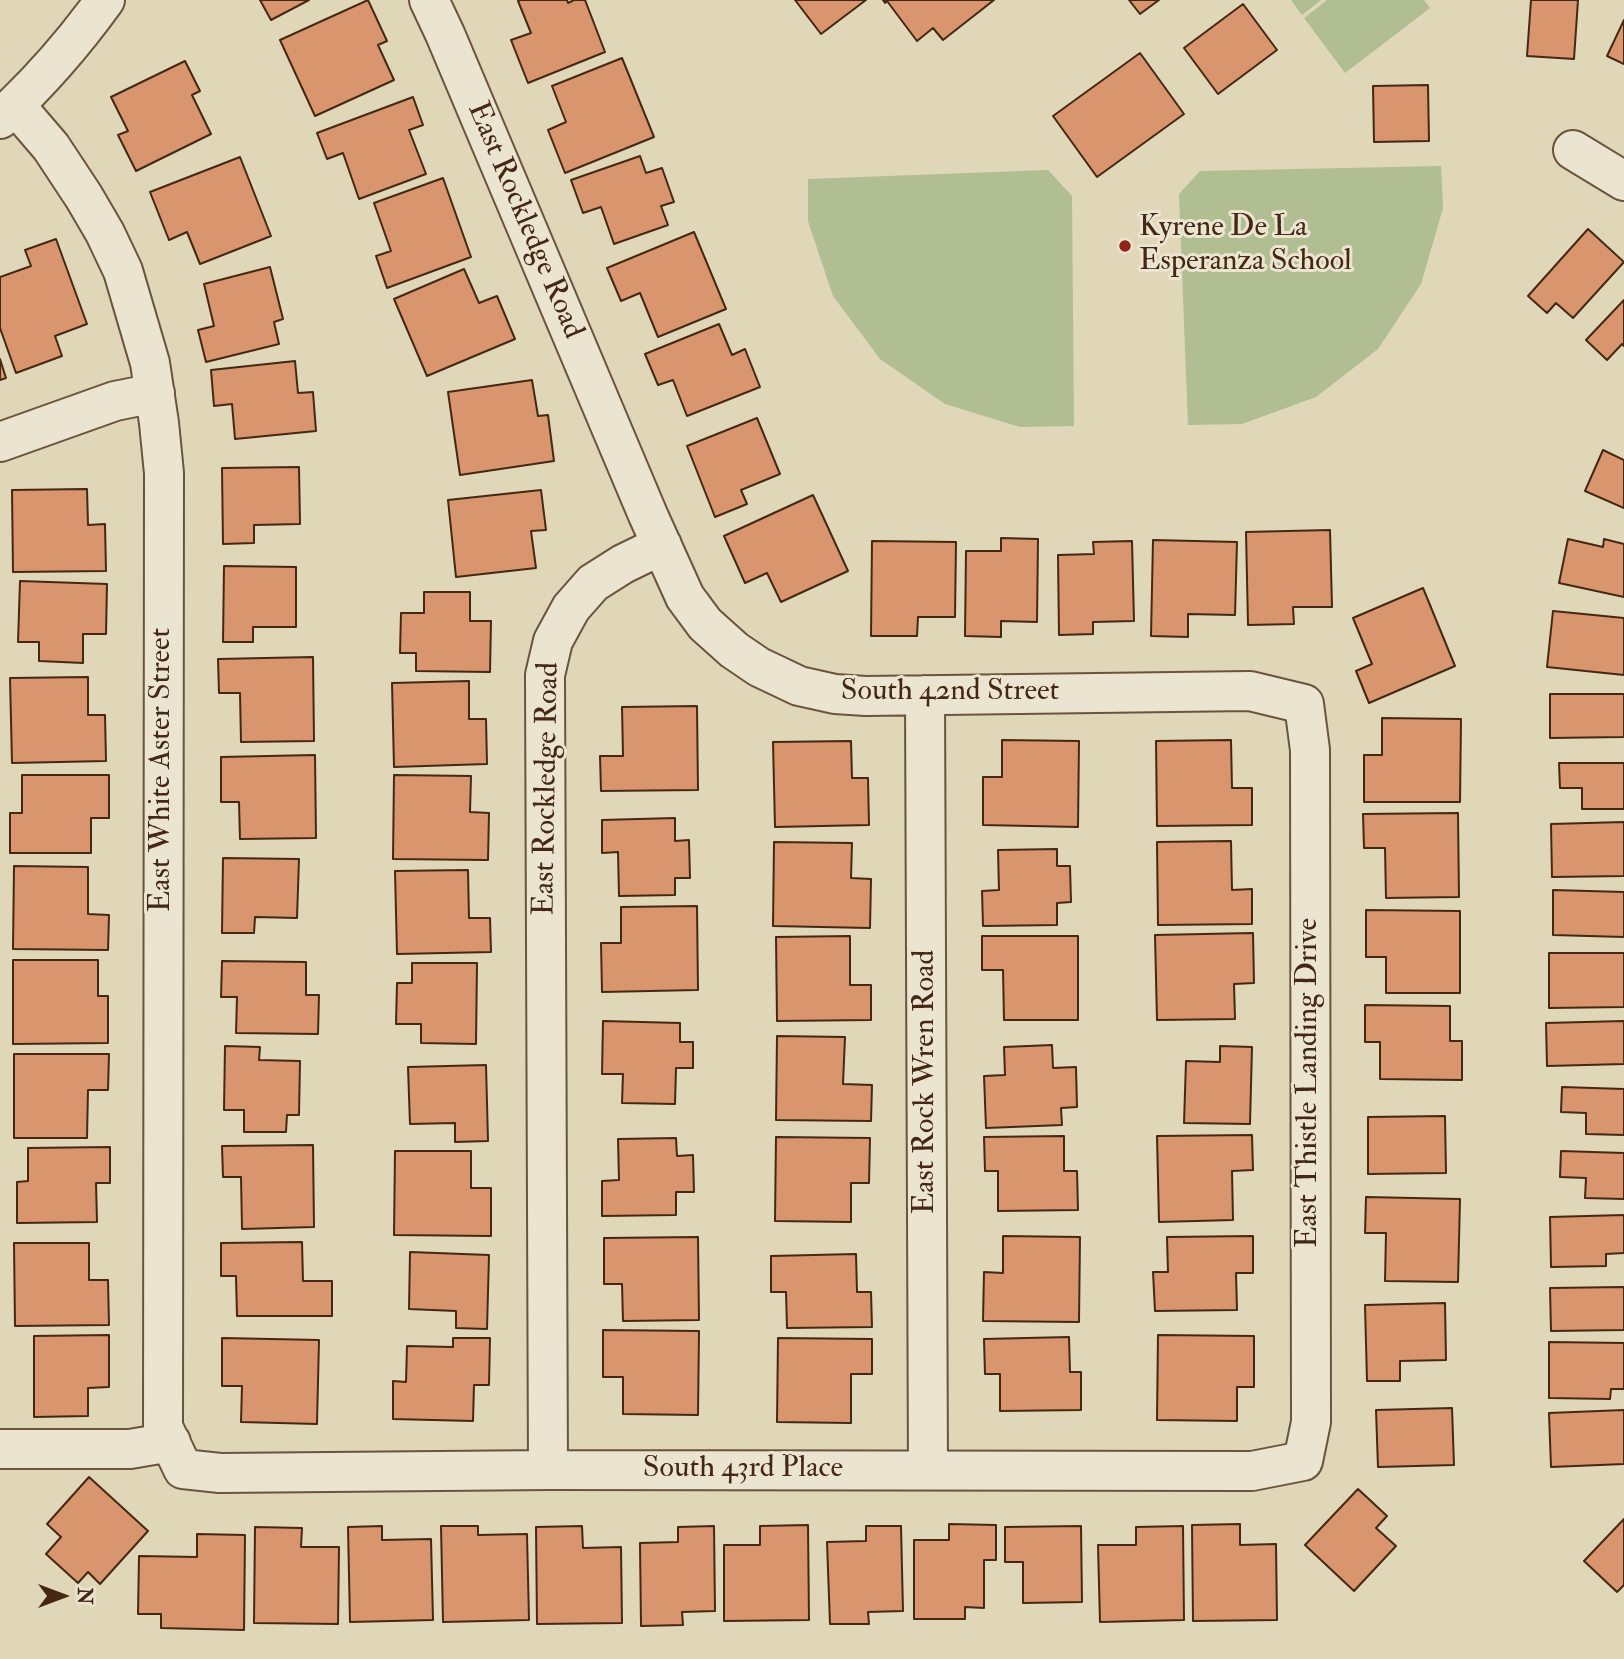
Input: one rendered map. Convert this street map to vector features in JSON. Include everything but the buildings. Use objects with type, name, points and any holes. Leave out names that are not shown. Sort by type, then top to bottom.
[{"type":"street","points":[[7,112],[48,71],[105,0]]},
{"type":"street","name":"East Rockledge Road","points":[[429,0],[662,545],[623,564],[593,583],[571,608],[553,641],[545,675],[548,1470]]},
{"type":"street","name":"East White Aster Street","points":[[7,112],[51,147],[105,233],[123,271],[150,363],[155,393],[164,473],[163,1427],[177,1455]]},
{"type":"street","points":[[1573,150],[1624,181]]},
{"type":"street","points":[[0,442],[105,405],[155,393]]},
{"type":"street","name":"South 42nd Street","points":[[662,545],[685,597],[705,624],[734,650],[759,667],[799,685],[835,694],[866,696],[1250,691],[1304,705]]},
{"type":"street","name":"East Rock Wren Road","points":[[925,695],[928,1470]]},
{"type":"street","name":"East Thistle Landing Drive","points":[[1303,1461],[1311,1422],[1310,750],[1304,705]]},
{"type":"street","name":"South 43rd Place","points":[[0,1449],[130,1449],[177,1455],[220,1473],[548,1470],[1252,1471],[1303,1461]]},
{"type":"green space","points":[[1291,0],[1321,0],[1302,15]]},
{"type":"green space","points":[[1327,0],[1424,0],[1430,8],[1345,73],[1304,18]]},
{"type":"green space","points":[[1441,166],[1443,208],[1421,284],[1378,349],[1316,397],[1242,424],[1188,425],[1179,194],[1200,171]]},
{"type":"green space","points":[[1048,170],[1072,196],[1074,426],[1020,427],[945,404],[880,359],[833,296],[808,221],[808,179]]},
{"type":"place","name":"Kyrene De La Esperanza School","points":[[1125,246]]}]
